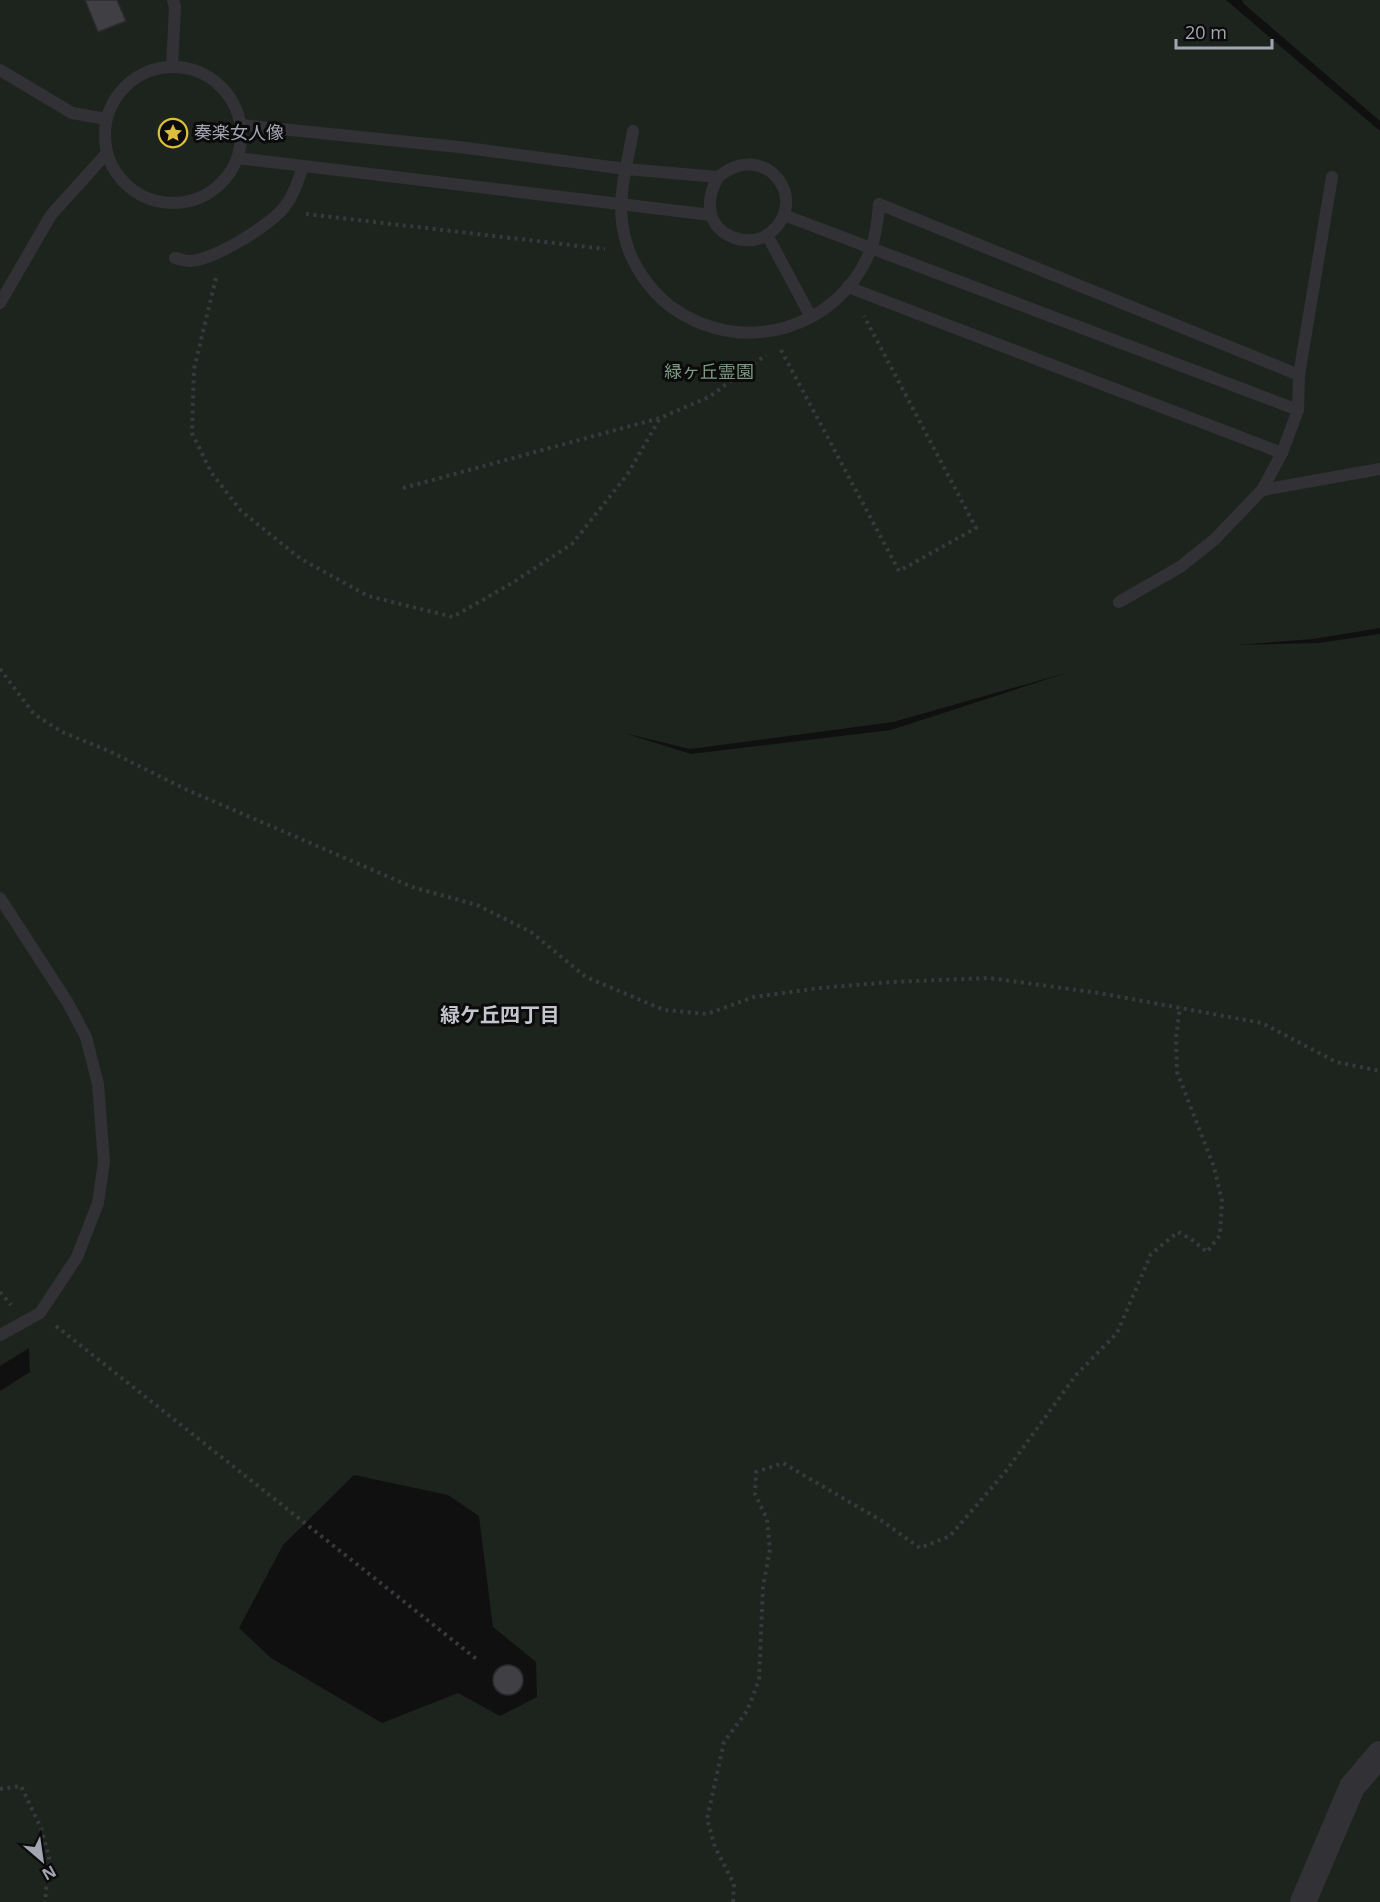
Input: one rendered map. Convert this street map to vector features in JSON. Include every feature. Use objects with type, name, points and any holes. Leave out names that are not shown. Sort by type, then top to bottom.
[{"type":"street","points":[[1303,1902],[1352,1787],[1380,1754]]},
{"type":"lane","points":[[172,67],[174,0]]},
{"type":"lane","points":[[190,68],[206,75],[221,86],[232,100],[241,125],[237,158],[233,169],[222,183],[208,194],[192,201],[174,204],[156,202],[124,185],[114,171],[106,154],[104,136],[106,118],[112,102],[123,87],[137,76],[154,69],[190,68]]},
{"type":"lane","points":[[0,70],[72,113],[106,118]]},
{"type":"lane","points":[[241,125],[459,147],[626,169],[718,177]]},
{"type":"lane","points":[[633,131],[622,185],[624,236],[645,281],[662,300],[683,315],[706,326],[730,332],[771,331],[804,321],[826,309],[845,291],[860,271],[871,248],[879,204],[1299,375]]},
{"type":"lane","points":[[0,303],[51,215],[106,154]]},
{"type":"lane","points":[[237,158],[711,215]]},
{"type":"lane","points":[[741,164],[755,164],[767,169],[777,177],[784,189],[786,202],[784,215],[777,226],[766,236],[754,240],[741,240],[728,235],[711,215],[709,202],[711,189],[718,177],[728,168],[741,164]]},
{"type":"lane","points":[[175,258],[188,261],[222,251],[254,232],[281,211],[293,195],[303,166]]},
{"type":"lane","points":[[1119,602],[1180,567],[1214,540],[1262,490],[1282,453],[1299,410],[1299,375],[1332,177]]},
{"type":"lane","points":[[784,215],[1299,410]]},
{"type":"lane","points":[[766,236],[811,317]]},
{"type":"lane","points":[[848,287],[1282,453]]},
{"type":"lane","points":[[1262,490],[1380,469]]},
{"type":"lane","points":[[0,898],[68,1003],[86,1037],[98,1084],[104,1162],[98,1203],[78,1257],[40,1313],[0,1335]]},
{"type":"path","points":[[281,211],[630,252]]},
{"type":"path","points":[[222,251],[194,369],[192,433],[211,472],[241,511],[301,559],[368,596],[453,617],[512,583],[572,544],[627,475],[660,418]]},
{"type":"path","points":[[771,331],[899,571],[976,528],[848,287]]},
{"type":"path","points":[[403,488],[660,418],[709,397],[779,345]]},
{"type":"path","points":[[0,669],[34,714],[62,732],[110,751],[185,789],[412,887],[477,904],[531,932],[586,976],[664,1010],[707,1014],[754,997],[787,992],[891,982],[989,978],[1098,993],[1262,1023],[1336,1062],[1380,1071]]},
{"type":"path","points":[[733,1902],[734,1884],[715,1847],[707,1819],[723,1742],[747,1712],[759,1680],[763,1587],[770,1549],[767,1519],[755,1494],[756,1472],[783,1463],[882,1521],[920,1548],[950,1536],[1006,1471],[1076,1375],[1117,1333],[1151,1254],[1178,1232],[1207,1252],[1220,1235],[1222,1201],[1214,1167],[1177,1072],[1176,1038],[1180,1007]]},
{"type":"path","points":[[40,1313],[479,1661]]},
{"type":"path","points":[[0,1789],[21,1786],[41,1828],[50,1857],[45,1902]]},
{"type":"green space","name":"緑ヶ丘霊園","points":[[0,0],[1226,0],[1380,131],[1380,628],[1313,639],[1236,645],[1319,643],[1380,634],[1380,1902],[0,1902],[0,1391],[30,1372],[29,1348],[0,1366]],"holes":[[[1066,673],[891,730],[691,754],[624,733],[690,749],[893,722]],[[354,1475],[448,1495],[479,1516],[493,1627],[536,1662],[537,1697],[500,1716],[458,1693],[382,1723],[271,1658],[239,1628],[283,1545]]]},
{"type":"green space","points":[[1242,0],[1380,0],[1380,121],[1244,4]]},
{"type":"building","points":[[85,0],[117,0],[126,21],[98,32]]},
{"type":"building","points":[[508,1665],[519,1669],[523,1680],[519,1691],[508,1695],[497,1691],[493,1680],[497,1669]]},
{"type":"place","name":"奏楽女人像","points":[[173,133]]},
{"type":"district","name":"緑ケ丘四丁目","points":[[500,1015]]}]
